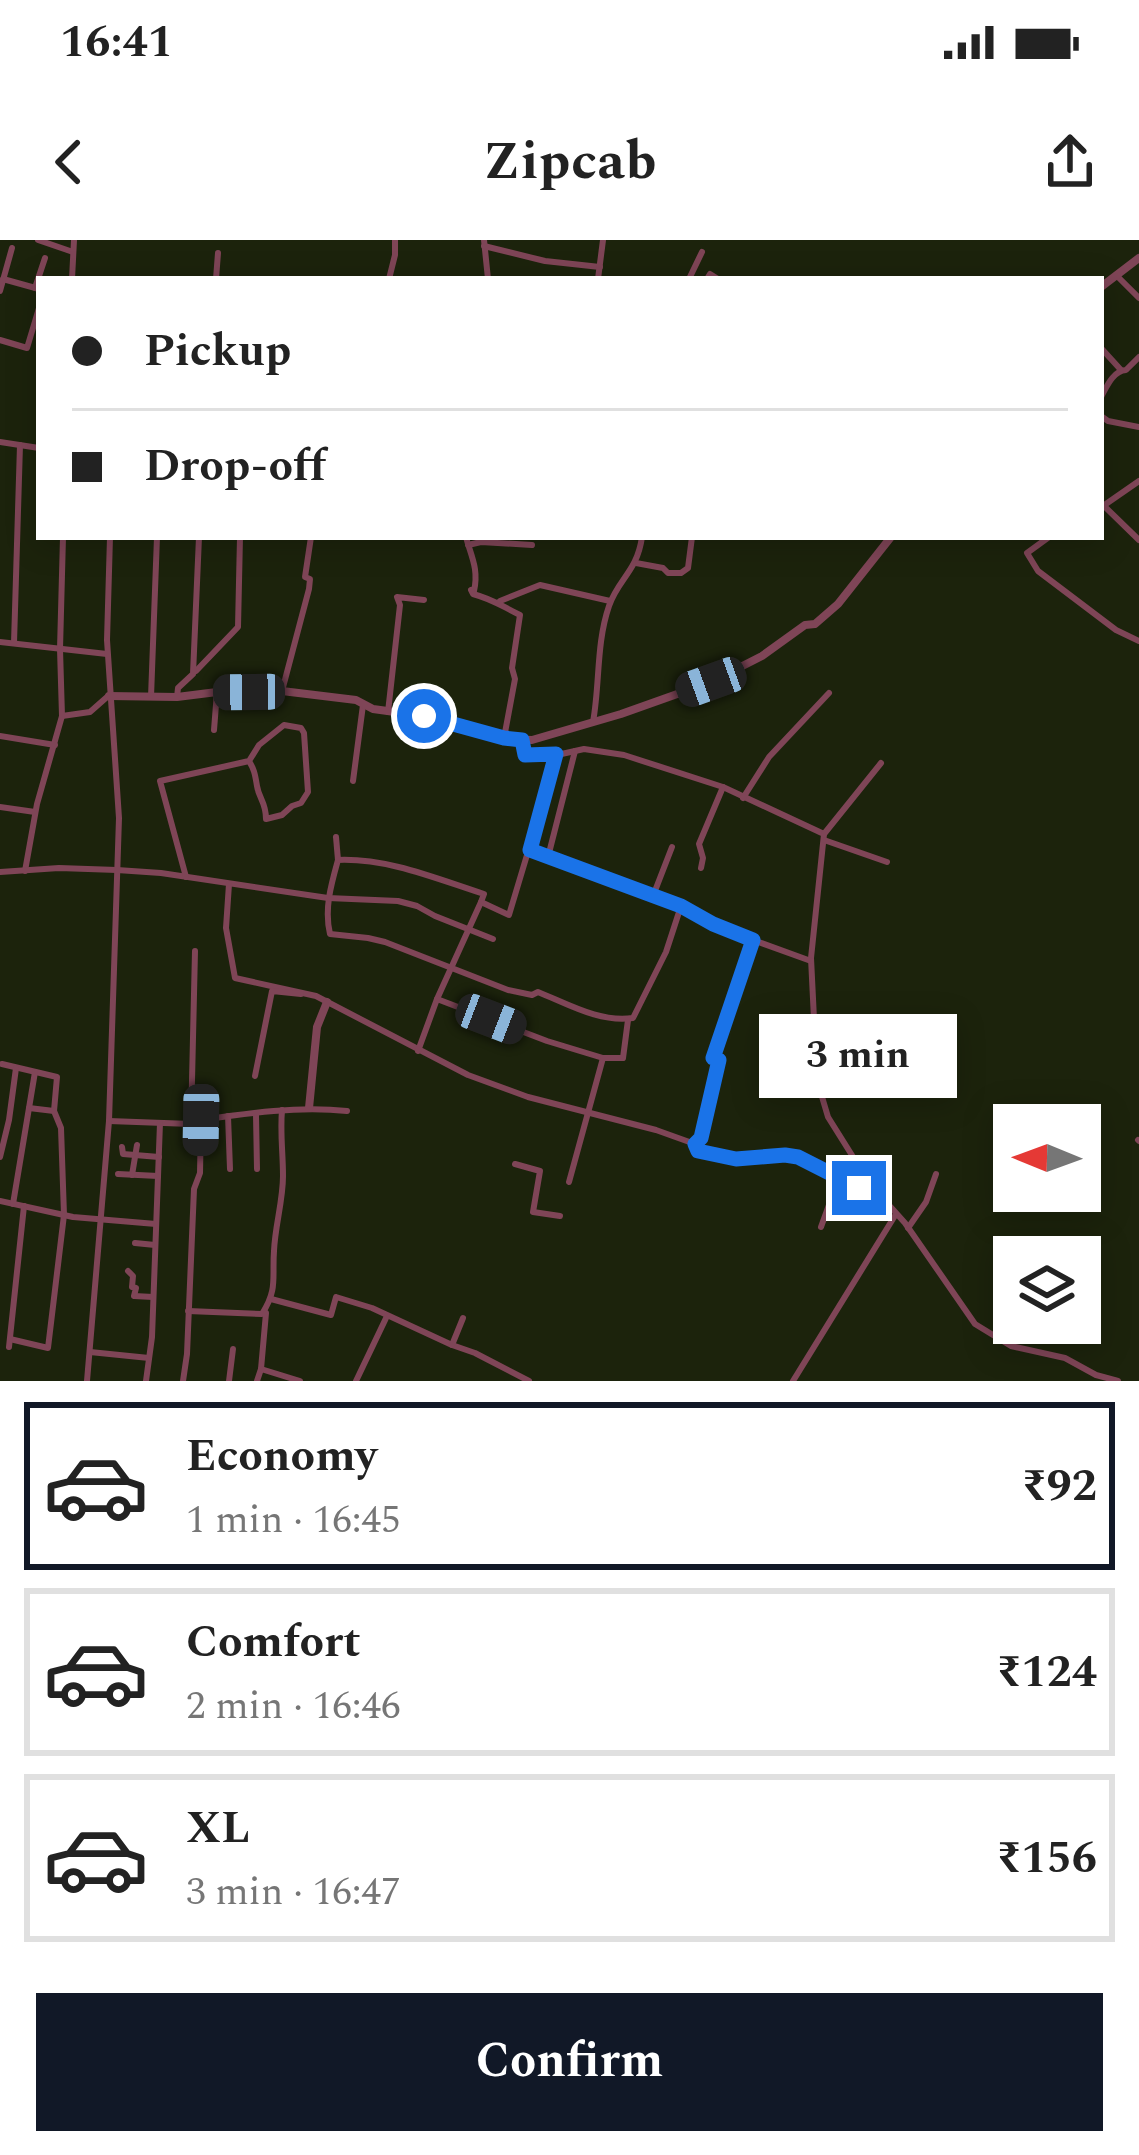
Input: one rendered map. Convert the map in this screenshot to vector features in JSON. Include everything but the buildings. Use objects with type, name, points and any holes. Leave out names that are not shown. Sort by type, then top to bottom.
[{"type":"street","points":[[38,240],[73,252]]},
{"type":"street","points":[[72,276],[74,240]]},
{"type":"street","points":[[390,276],[395,240]]},
{"type":"street","points":[[598,276],[603,240]]},
{"type":"street","points":[[488,276],[484,243],[545,262],[600,267]]},
{"type":"street","points":[[0,291],[12,248]]},
{"type":"street","points":[[690,276],[702,252]]},
{"type":"street","points":[[216,276],[218,253]]},
{"type":"street","points":[[1104,285],[1139,257]]},
{"type":"street","points":[[40,276],[45,258]]},
{"type":"street","points":[[1116,275],[1139,298]]},
{"type":"street","points":[[2,278],[36,288]]},
{"type":"street","points":[[0,340],[28,348],[36,319]]},
{"type":"street","points":[[1104,351],[1121,370]]},
{"type":"street","points":[[1104,392],[1113,376],[1139,357]]},
{"type":"street","points":[[1104,418],[1139,427]]},
{"type":"street","points":[[0,442],[36,448]]},
{"type":"street","points":[[14,643],[20,445]]},
{"type":"street","points":[[1104,504],[1139,481]]},
{"type":"street","points":[[1104,507],[1139,540]]},
{"type":"street","points":[[25,871],[35,812],[62,716],[63,540]]},
{"type":"street","points":[[87,1381],[109,1121],[117,870],[118,765],[107,655],[110,540]]},
{"type":"street","points":[[151,697],[157,540]]},
{"type":"street","points":[[193,674],[199,540]]},
{"type":"street","points":[[177,697],[178,688],[238,627],[240,540]]},
{"type":"street","points":[[282,691],[309,589],[310,579],[305,578],[311,540]]},
{"type":"street","points":[[593,722],[610,601],[636,563],[640,540]]},
{"type":"street","points":[[636,563],[681,573],[688,568],[692,540]]},
{"type":"street","points":[[62,716],[90,712],[109,696],[282,691],[356,700],[388,712],[532,740],[711,682],[762,656],[838,604],[889,540]]},
{"type":"street","points":[[1045,540],[1027,553],[1038,571],[1116,630],[1139,641]]},
{"type":"street","points":[[467,541],[532,545]]},
{"type":"street","points":[[467,541],[477,578],[472,592],[500,601],[520,615],[504,738]]},
{"type":"street","points":[[500,601],[540,585],[610,601]]},
{"type":"street","points":[[388,712],[397,597],[424,600]]},
{"type":"street","points":[[0,641],[107,655]]},
{"type":"street","points":[[214,730],[217,692]]},
{"type":"street","points":[[743,798],[769,757],[829,693]]},
{"type":"street","points":[[353,781],[363,705]]},
{"type":"street","points":[[186,877],[160,782],[249,761],[259,745],[284,725],[304,733],[308,792],[301,803],[266,819],[266,804],[256,789],[257,773],[249,761]]},
{"type":"street","points":[[0,736],[55,745]]},
{"type":"street","points":[[522,740],[525,755],[584,749],[624,755],[723,787],[887,862]]},
{"type":"street","points":[[548,857],[575,751]]},
{"type":"street","points":[[481,902],[509,916],[556,754]]},
{"type":"street","points":[[881,763],[824,837],[812,962],[818,1080],[828,1117],[872,1186],[908,1228],[975,1324],[1011,1346],[1064,1358],[1118,1381]]},
{"type":"street","points":[[701,868],[699,844],[723,787]]},
{"type":"street","points":[[0,807],[35,812]]},
{"type":"street","points":[[336,837],[338,860],[328,898],[330,934],[368,938],[508,990],[538,992],[612,1019],[633,1018],[666,952],[681,906]]},
{"type":"street","points":[[653,896],[672,848]]},
{"type":"street","points":[[530,850],[681,906],[713,924],[812,962]]},
{"type":"street","points":[[338,860],[373,862],[433,876],[484,895],[418,1051]]},
{"type":"street","points":[[0,872],[117,870],[328,898],[398,901],[494,939]]},
{"type":"street","points":[[230,884],[226,928],[235,978],[327,1002],[468,1076],[528,1097],[656,1130],[695,1144],[698,1151],[736,1159],[798,1157],[838,1180],[859,1188],[872,1186]]},
{"type":"street","points":[[695,1144],[701,1138],[716,1079],[719,1060],[713,1058],[753,940]]},
{"type":"street","points":[[191,1124],[195,952]]},
{"type":"street","points":[[254,1076],[272,991],[304,993]]},
{"type":"street","points":[[437,999],[603,1058],[623,1058],[628,1020]]},
{"type":"street","points":[[310,1108],[316,1027],[327,1002]]},
{"type":"street","points":[[568,1182],[603,1058]]},
{"type":"street","points":[[2,1064],[57,1077],[54,1112],[61,1128],[64,1215],[48,1348],[9,1343],[24,1206]]},
{"type":"street","points":[[0,1157],[16,1068]]},
{"type":"street","points":[[13,1204],[35,1072]]},
{"type":"street","points":[[29,1108],[54,1112]]},
{"type":"street","points":[[109,1121],[191,1124],[282,1110],[347,1111]]},
{"type":"street","points":[[257,1381],[275,1283],[273,1251],[283,1176],[282,1110]]},
{"type":"street","points":[[256,1115],[256,1169]]},
{"type":"street","points":[[228,1116],[230,1169]]},
{"type":"street","points":[[183,1381],[201,1120]]},
{"type":"street","points":[[146,1381],[156,1224],[152,1174],[159,1156],[160,1123]]},
{"type":"street","points":[[132,1175],[136,1145]]},
{"type":"street","points":[[122,1147],[123,1154],[159,1156]]},
{"type":"street","points":[[515,1164],[540,1171],[533,1212],[560,1216]]},
{"type":"street","points":[[118,1174],[152,1174]]},
{"type":"street","points":[[908,1228],[926,1202],[936,1174]]},
{"type":"street","points":[[820,1227],[838,1180]]},
{"type":"street","points":[[0,1201],[102,1221],[156,1224]]},
{"type":"street","points":[[793,1381],[896,1214]]},
{"type":"street","points":[[135,1243],[155,1245]]},
{"type":"street","points":[[128,1270],[136,1288],[134,1296],[153,1298]]},
{"type":"street","points":[[269,1303],[331,1315],[336,1297],[475,1353],[529,1381]]},
{"type":"street","points":[[188,1312],[262,1314],[269,1303]]},
{"type":"street","points":[[356,1381],[387,1316]]},
{"type":"street","points":[[452,1346],[464,1318]]},
{"type":"street","points":[[229,1381],[233,1348]]},
{"type":"street","points":[[90,1352],[149,1358]]},
{"type":"street","points":[[260,1369],[300,1381]]},
{"type":"route","points":[[424,716],[522,740],[525,755],[556,754],[530,850],[681,906],[753,940],[713,1058],[719,1060],[716,1079],[701,1138],[695,1144],[698,1151],[736,1159],[798,1157],[859,1188]]}]
